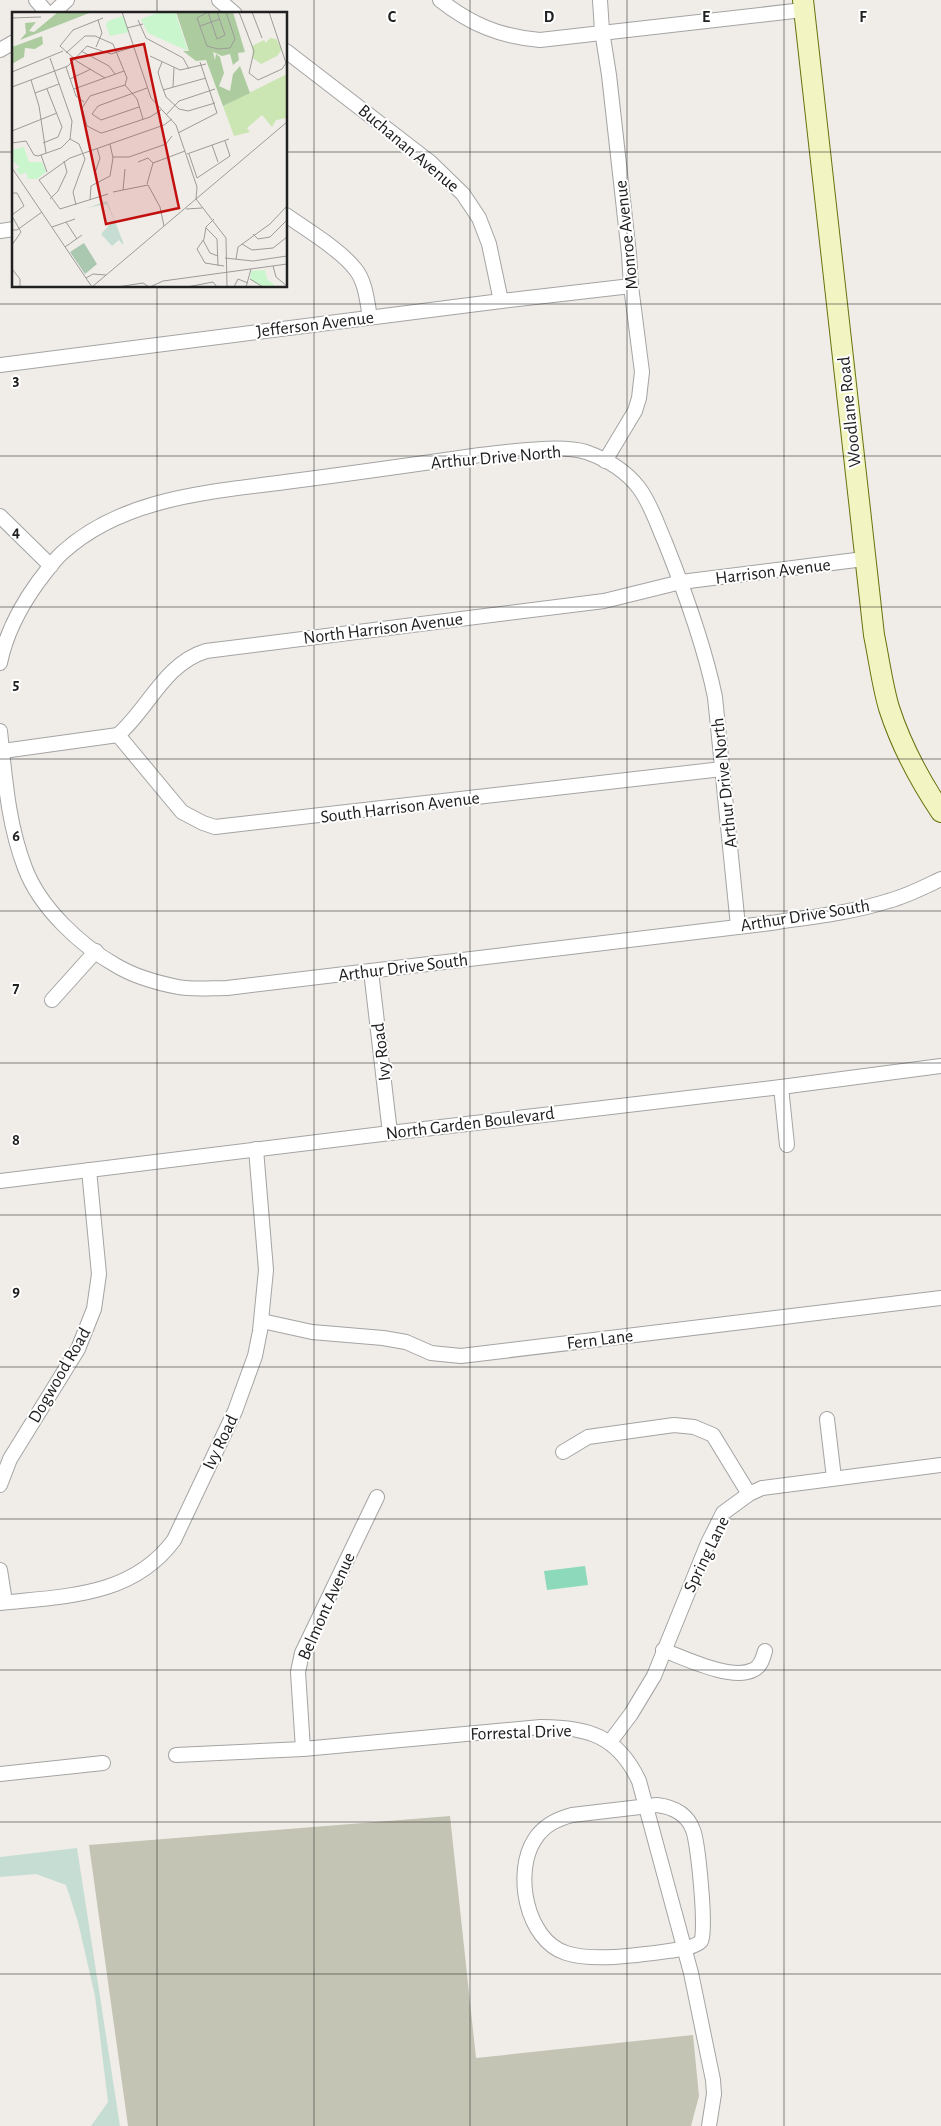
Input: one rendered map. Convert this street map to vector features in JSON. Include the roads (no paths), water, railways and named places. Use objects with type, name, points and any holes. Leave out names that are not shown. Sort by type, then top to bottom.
[{"type":"street","points":[[36,0],[46,12]]},
{"type":"street","points":[[54,12],[68,0]]},
{"type":"street","points":[[219,0],[233,12]]},
{"type":"street","points":[[440,0],[458,14],[489,30],[522,38],[540,40],[803,5]]},
{"type":"street","name":"Monroe Avenue","points":[[600,0],[602,32],[610,75],[628,239],[631,286],[642,372],[639,398],[628,423],[605,460]]},
{"type":"street","name":"Woodlane Road","points":[[803,5],[841,328],[864,559],[874,635],[889,707],[906,751],[941,812]]},
{"type":"street","points":[[0,50],[12,43]]},
{"type":"street","name":"Buchanan Avenue","points":[[288,53],[424,157],[463,194],[479,218],[490,244],[501,301]]},
{"type":"street","points":[[288,216],[343,257],[357,271],[365,290],[370,318]]},
{"type":"street","name":"Jefferson Avenue","points":[[0,365],[631,286]]},
{"type":"street","name":"Arthur Drive North","points":[[0,663],[16,616],[62,553],[80,539],[116,518],[138,509],[187,496],[513,452],[583,451],[605,460],[622,470],[638,487],[646,500],[681,582],[712,682],[717,713],[738,926]]},
{"type":"street","points":[[0,516],[51,566]]},
{"type":"street","name":"Harrison Avenue","points":[[681,582],[864,559]]},
{"type":"street","name":"North Harrison Avenue","points":[[118,735],[129,725],[170,672],[192,655],[206,651],[604,601],[681,582]]},
{"type":"street","points":[[0,731],[3,751],[118,735]]},
{"type":"street","name":"South Harrison Avenue","points":[[118,735],[182,812],[215,827],[722,769]]},
{"type":"street","name":"Arthur Drive South","points":[[3,751],[10,819],[26,871],[48,910],[96,952],[118,967],[177,987],[194,989],[227,988],[824,915],[872,905],[917,891],[941,878]]},
{"type":"street","points":[[52,1000],[96,952]]},
{"type":"street","name":"Ivy Road","points":[[371,971],[390,1133]]},
{"type":"street","name":"North Garden Boulevard","points":[[0,1181],[941,1066]]},
{"type":"street","points":[[781,1087],[787,1145]]},
{"type":"street","name":"Ivy Road","points":[[2,1602],[82,1594],[109,1586],[146,1569],[166,1550],[180,1528],[235,1412],[255,1356],[262,1321],[265,1256],[256,1149]]},
{"type":"street","name":"Dogwood Road","points":[[0,1485],[10,1459],[78,1349],[94,1308],[99,1274],[88,1170]]},
{"type":"street","name":"Fern Lane","points":[[262,1321],[312,1332],[383,1338],[406,1342],[431,1353],[461,1356],[941,1298]]},
{"type":"street","points":[[827,1419],[834,1478]]},
{"type":"street","points":[[563,1452],[588,1437],[674,1425],[694,1427],[714,1435],[748,1494]]},
{"type":"street","name":"Spring Lane","points":[[610,1742],[631,1714],[654,1676],[708,1543],[723,1513],[748,1494],[762,1488],[941,1465]]},
{"type":"street","name":"Belmont Avenue","points":[[303,1749],[298,1672],[302,1653],[377,1497]]},
{"type":"street","points":[[0,1570],[2,1602]]},
{"type":"street","points":[[663,1650],[722,1671],[745,1673],[754,1670],[761,1664],[765,1651]]},
{"type":"street","name":"Forrestal Drive","points":[[176,1756],[303,1749],[541,1727],[565,1727],[583,1730],[610,1742],[632,1766],[639,1781],[683,1949],[708,2050],[713,2080],[714,2094],[709,2126]]},
{"type":"street","points":[[0,1774],[103,1763]]},
{"type":"street","points":[[657,1805],[675,1809],[683,1814],[694,1830],[704,1935],[701,1941],[696,1945],[683,1949],[603,1957],[566,1953],[555,1948],[538,1932],[528,1909],[526,1859],[530,1848],[542,1830],[561,1818],[645,1806],[657,1805]]}]
